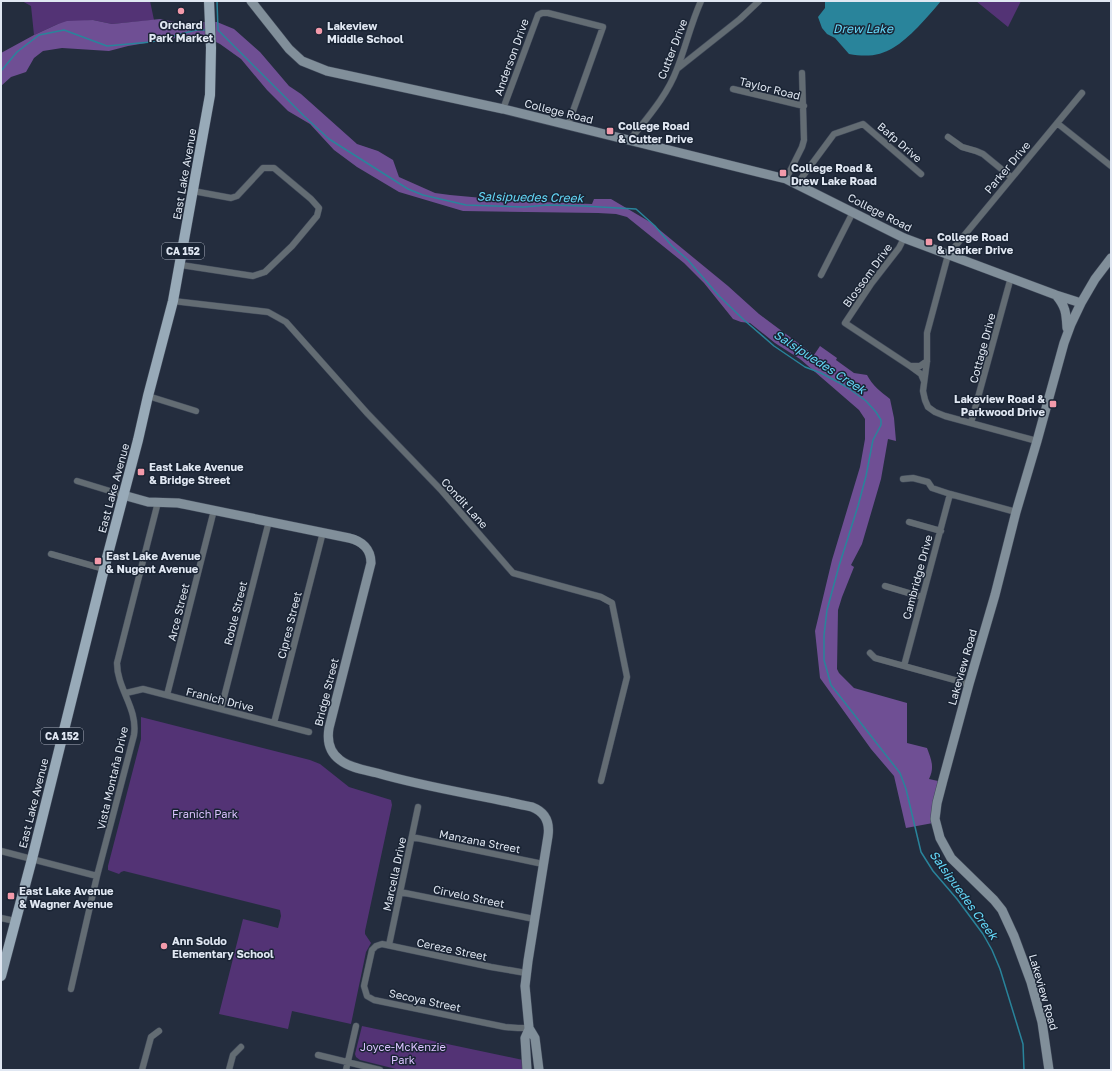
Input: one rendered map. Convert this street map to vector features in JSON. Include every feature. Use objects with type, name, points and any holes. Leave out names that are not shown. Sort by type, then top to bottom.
[{"type":"main road","name":"East Lake Avenue","points":[[1,976],[32,859],[181,265],[210,95],[211,48],[208,1]]},
{"type":"street","name":"College Road","points":[[252,1],[289,49],[302,62],[333,73],[503,109],[786,178],[904,238],[1056,295],[1081,302]]},
{"type":"street","name":"Cutter Drive","points":[[629,140],[663,96],[677,69],[701,1]]},
{"type":"street","points":[[677,69],[740,19],[758,1]]},
{"type":"street","name":"Anderson Drive","points":[[503,109],[538,15],[548,13],[603,27],[568,125]]},
{"type":"street","points":[[786,178],[804,140],[802,73]]},
{"type":"street","name":"Taylor Road","points":[[733,89],[804,106]]},
{"type":"street","name":"Parker Drive","points":[[948,255],[1082,93]]},
{"type":"street","points":[[1057,123],[1111,166]]},
{"type":"street","name":"Bafp Drive","points":[[797,184],[834,134],[863,124],[921,174]]},
{"type":"street","points":[[948,137],[962,147],[983,154],[1011,177]]},
{"type":"street","points":[[181,265],[253,276],[265,272],[292,246],[317,216],[319,208],[311,199],[274,168],[263,168],[237,196],[231,198],[193,191]]},
{"type":"street","points":[[821,275],[853,212]]},
{"type":"street","name":"Blossom Drive","points":[[904,238],[899,248],[871,284],[845,323],[906,363]]},
{"type":"street","points":[[948,255],[927,333],[927,361],[923,391],[925,400],[932,410],[945,416],[1037,441]]},
{"type":"street","name":"Lakeview Road","points":[[1049,1070],[1042,1022],[1031,982],[1014,936],[1002,910],[952,858],[940,838],[935,819],[937,803],[969,684],[1067,333],[1081,302],[1095,279],[1111,258]]},
{"type":"street","name":"Cottage Drive","points":[[971,423],[1011,277]]},
{"type":"street","points":[[1056,295],[1063,304],[1065,310],[1067,333]]},
{"type":"street","name":"Condit Lane","points":[[173,301],[268,312],[286,322],[367,413],[441,490],[513,573],[602,597],[612,603],[627,677],[601,781]]},
{"type":"street","points":[[906,363],[910,366],[917,367],[923,365],[927,361]]},
{"type":"street","points":[[906,363],[921,374],[924,381]]},
{"type":"street","points":[[148,396],[196,411]]},
{"type":"street","points":[[903,479],[913,478],[928,482],[932,488],[1016,512]]},
{"type":"street","points":[[77,481],[123,495]]},
{"type":"street","name":"Cambridge Drive","points":[[904,666],[950,494]]},
{"type":"street","name":"Bridge Street","points":[[123,495],[142,501],[178,503],[323,532],[361,542],[368,551],[371,560],[329,728],[329,746],[338,760],[347,765],[430,786],[535,808],[544,815],[548,825],[548,836],[526,974],[529,1028],[535,1038],[539,1070]]},
{"type":"street","name":"Vista Montaña Drive","points":[[71,989],[97,876],[135,731],[134,714],[118,672],[118,659],[158,502]]},
{"type":"street","name":"Arce Street","points":[[167,695],[214,510]]},
{"type":"street","name":"Roble Street","points":[[221,709],[269,521]]},
{"type":"street","points":[[909,522],[941,531]]},
{"type":"street","name":"Cipres Street","points":[[274,723],[323,532]]},
{"type":"street","points":[[51,554],[104,569]]},
{"type":"street","points":[[885,586],[922,597]]},
{"type":"street","points":[[870,653],[875,658],[969,684]]},
{"type":"street","name":"Franich Drive","points":[[126,693],[143,689],[309,732]]},
{"type":"street","name":"Marcella Drive","points":[[389,946],[418,807]]},
{"type":"street","name":"Manzana Street","points":[[412,837],[544,864]]},
{"type":"street","points":[[1,851],[97,876]]},
{"type":"street","name":"Cirvelo Street","points":[[400,892],[534,919]]},
{"type":"street","points":[[1,918],[15,921]]},
{"type":"street","name":"Cereze Street","points":[[374,948],[380,945],[389,946],[526,974]]},
{"type":"street","name":"Secoya Street","points":[[374,948],[364,986],[366,994],[371,999],[500,1026],[529,1028]]},
{"type":"street","points":[[346,1070],[356,1026]]},
{"type":"street","name":"Bridge Street","points":[[527,1070],[525,1038],[529,1028]]},
{"type":"street","points":[[142,1070],[151,1037],[159,1030]]},
{"type":"street","points":[[229,1070],[233,1055],[241,1048]]},
{"type":"street","points":[[318,1055],[380,1070]]},
{"type":"green space","points":[[22,1],[150,1],[154,20],[112,24],[93,20],[58,24],[34,35],[31,6]]},
{"type":"green space","points":[[976,1],[1021,1],[1008,27]]},
{"type":"green space","name":"Franich Park","points":[[141,717],[310,760],[320,764],[349,787],[391,800],[392,805],[365,931],[365,934],[371,943],[366,952],[351,1024],[292,1011],[288,1029],[219,1014],[243,919],[278,928],[281,916],[280,910],[124,871],[119,874],[108,870],[141,739]]},
{"type":"green space","name":"Joyce-McKenzie Park","points":[[362,1026],[523,1060],[524,1070],[400,1070],[360,1060],[355,1054]]},
{"type":"shaded area","points":[[160,19],[184,24],[197,22],[217,22],[234,29],[260,52],[289,86],[301,94],[357,144],[378,151],[393,160],[399,177],[435,193],[515,201],[592,204],[594,199],[611,199],[650,222],[728,286],[759,314],[814,355],[820,346],[854,373],[867,375],[874,385],[890,399],[894,418],[896,441],[888,439],[881,479],[862,544],[851,565],[854,567],[838,610],[837,669],[854,688],[907,703],[907,743],[927,748],[932,767],[929,779],[938,781],[932,810],[933,823],[906,828],[894,776],[871,749],[820,678],[815,631],[832,560],[860,467],[865,439],[865,419],[859,410],[800,359],[775,343],[750,323],[733,319],[704,283],[684,263],[627,217],[616,214],[598,213],[463,211],[399,192],[357,167],[334,150],[310,124],[288,111],[267,90],[241,59],[220,44],[200,34],[128,46],[109,51],[62,48],[43,51],[34,58],[26,72],[11,77],[1,86],[1,53],[58,24],[67,21],[93,20],[112,24]]},
{"type":"water","name":"Drew Lake","points":[[825,1],[941,1],[918,27],[895,47],[879,54],[860,55],[849,54],[835,38],[827,34],[822,28],[818,17],[825,8]]},
{"type":"waterway","name":"Salsipuedes Creek","points":[[217,1],[218,30],[304,116],[329,139],[408,189],[423,195],[466,205],[524,207],[548,205],[636,209],[655,226],[672,246],[688,260],[719,296],[774,346],[805,367],[821,373],[847,387],[866,401],[876,412],[881,420],[881,425],[873,440],[858,506],[827,610],[824,635],[824,660],[831,685],[900,773],[906,789],[921,852],[933,871],[957,899],[983,934],[992,950],[1000,969],[1023,1044],[1024,1070]]},
{"type":"waterway","points":[[1,71],[17,52],[39,35],[64,30],[107,46],[151,42],[196,30],[207,30]]},
{"type":"place","name":"Orchard Park Market","points":[[181,11]]},
{"type":"place","name":"Lakeview Middle School","points":[[319,31]]},
{"type":"place","name":"College Road & Cutter Drive","points":[[610,131]]},
{"type":"place","name":"College Road & Drew Lake Road","points":[[783,173]]},
{"type":"place","name":"College Road & Parker Drive","points":[[929,242]]},
{"type":"place","name":"Lakeview Road & Parkwood Drive","points":[[1053,404]]},
{"type":"place","name":"East Lake Avenue & Bridge Street","points":[[141,472]]},
{"type":"place","name":"East Lake Avenue & Nugent Avenue","points":[[98,561]]},
{"type":"place","name":"East Lake Avenue & Wagner Avenue","points":[[11,896]]},
{"type":"place","name":"Ann Soldo Elementary School","points":[[164,946]]}]
